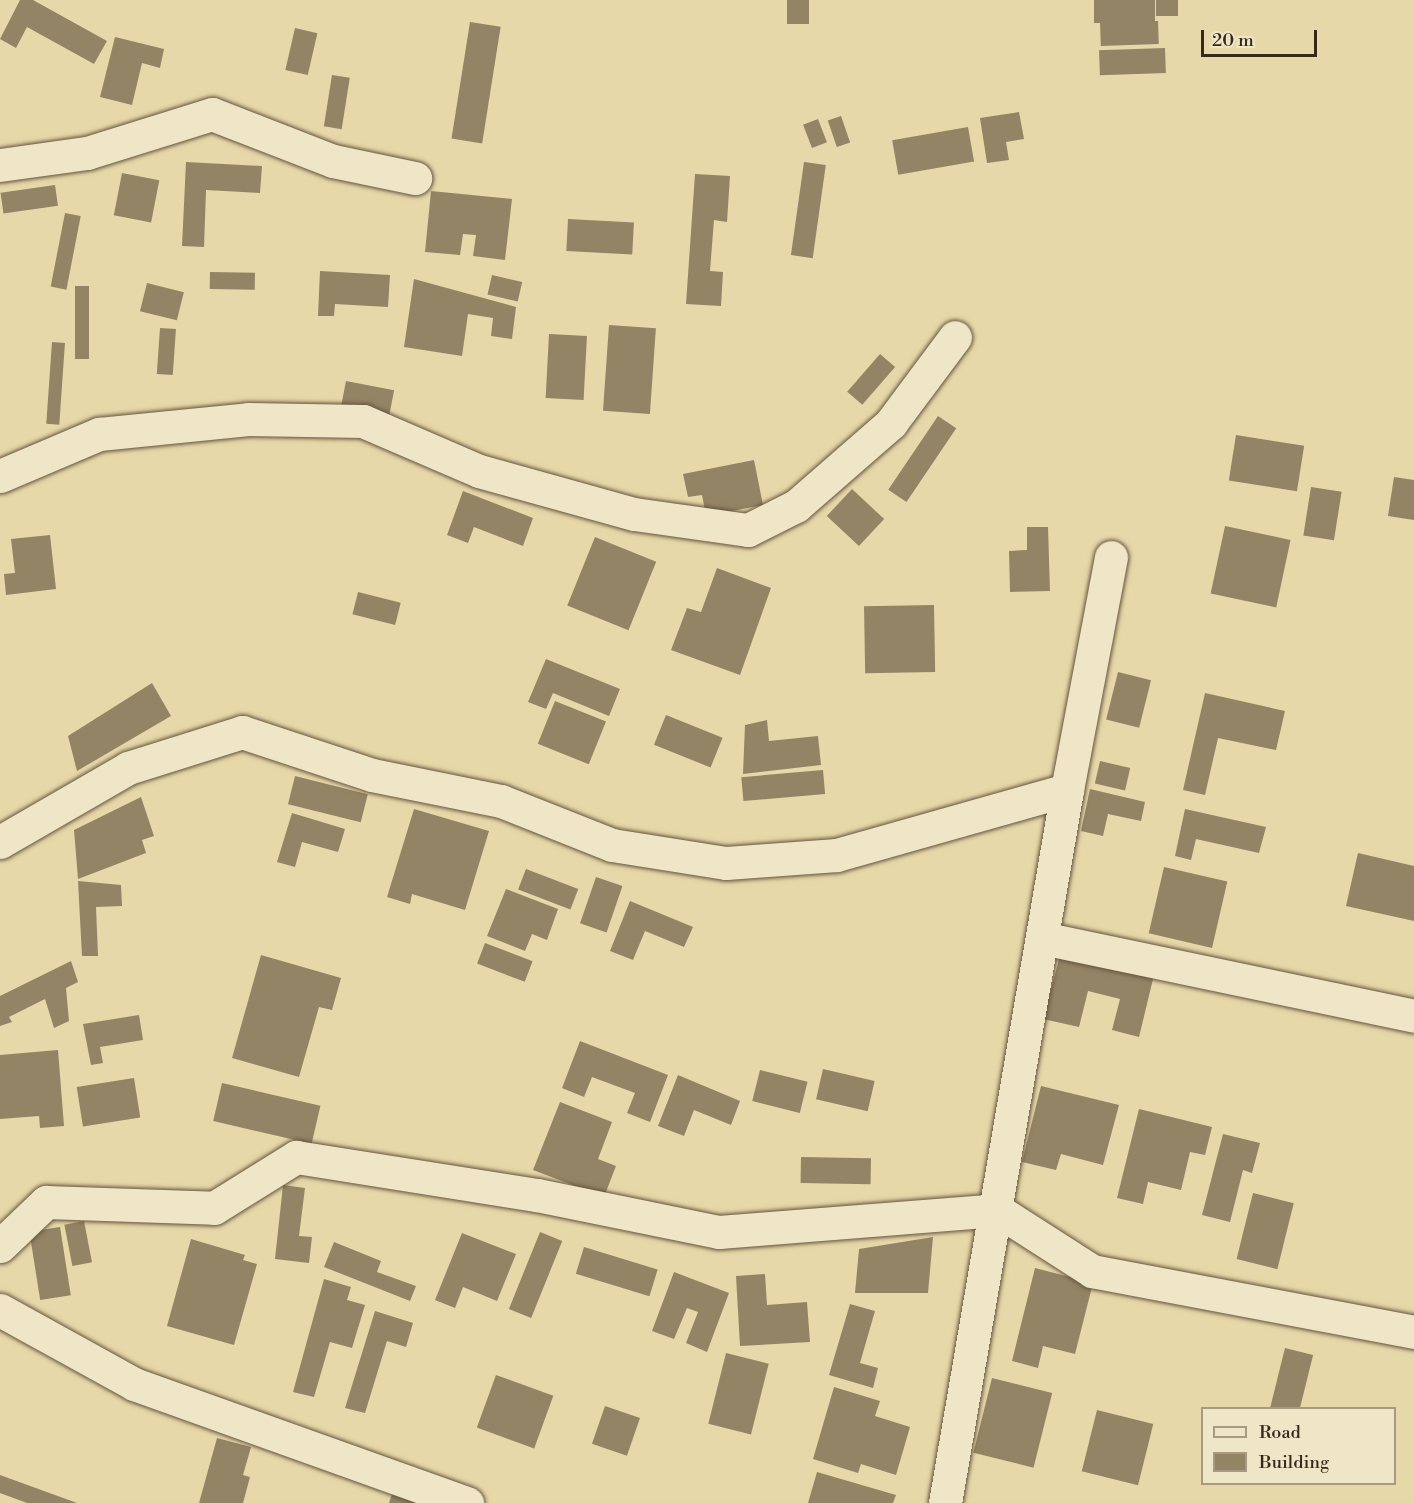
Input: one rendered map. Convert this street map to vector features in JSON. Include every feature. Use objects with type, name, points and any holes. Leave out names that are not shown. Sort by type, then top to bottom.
[{"type":"street","points":[[0,165],[87,153],[212,114],[333,161],[415,178]]},
{"type":"street","points":[[0,476],[99,434],[248,419],[363,421],[479,471],[634,513],[748,530],[796,506],[891,423],[955,337]]},
{"type":"street","points":[[945,1503],[997,1210],[1067,790],[1111,557]]},
{"type":"street","points":[[0,842],[128,768],[242,732],[372,775],[501,801],[612,845],[726,863],[837,855],[1067,790]]},
{"type":"street","points":[[1042,938],[1414,1016]]},
{"type":"street","points":[[0,1246],[46,1202],[214,1208],[296,1157],[537,1195],[719,1232],[997,1210],[1092,1271],[1414,1332]]},
{"type":"street","points":[[0,1310],[134,1384],[467,1503]]},
{"type":"building","points":[[20,0],[33,0],[107,41],[94,64],[27,27],[16,48],[0,39]]},
{"type":"building","points":[[787,0],[809,0],[809,24],[787,24]]},
{"type":"building","points":[[1094,0],[1155,0],[1155,23],[1094,23]]},
{"type":"building","points":[[1156,0],[1178,0],[1178,16],[1156,16]]},
{"type":"building","points":[[1158,21],[1159,44],[1101,46],[1100,23]]},
{"type":"building","points":[[470,22],[501,27],[482,143],[452,139]]},
{"type":"building","points":[[295,28],[317,33],[308,75],[285,70]]},
{"type":"building","points":[[115,37],[164,49],[160,68],[142,63],[132,105],[100,97]]},
{"type":"building","points":[[1165,48],[1166,73],[1100,75],[1099,50]]},
{"type":"building","points":[[332,75],[350,78],[342,129],[324,126]]},
{"type":"building","points":[[1019,112],[1024,139],[1006,142],[1009,160],[987,163],[980,118]]},
{"type":"building","points":[[841,116],[850,142],[837,147],[828,121]]},
{"type":"building","points":[[818,119],[827,142],[812,148],[803,125]]},
{"type":"building","points":[[968,127],[974,161],[898,175],[892,140]]},
{"type":"building","points":[[186,162],[262,166],[260,193],[206,190],[204,247],[182,246]]},
{"type":"building","points":[[804,162],[826,165],[813,258],[791,255]]},
{"type":"building","points":[[122,173],[159,180],[151,222],[114,215]]},
{"type":"building","points":[[695,174],[730,176],[727,222],[714,220],[710,271],[723,272],[721,306],[686,304]]},
{"type":"building","points":[[55,185],[58,206],[3,213],[1,193]]},
{"type":"building","points":[[431,191],[512,199],[505,260],[473,256],[476,235],[463,234],[460,255],[425,252]]},
{"type":"building","points":[[65,213],[81,216],[66,290],[51,287]]},
{"type":"building","points":[[568,219],[634,222],[632,254],[566,251]]},
{"type":"building","points":[[320,271],[390,275],[388,307],[335,304],[334,316],[318,316]]},
{"type":"building","points":[[210,272],[255,273],[255,290],[210,289]]},
{"type":"building","points":[[492,275],[522,282],[518,301],[488,294]]},
{"type":"building","points":[[414,279],[516,307],[512,339],[491,336],[493,318],[468,314],[462,356],[404,347]]},
{"type":"building","points":[[147,283],[184,292],[177,320],[140,311]]},
{"type":"building","points":[[75,286],[89,286],[89,359],[75,359]]},
{"type":"building","points":[[609,325],[656,328],[650,414],[603,411]]},
{"type":"building","points":[[160,328],[176,329],[173,375],[157,374]]},
{"type":"building","points":[[549,334],[587,336],[584,400],[546,398]]},
{"type":"building","points":[[52,342],[65,343],[59,425],[46,424]]},
{"type":"building","points":[[880,354],[895,367],[862,405],[847,392]]},
{"type":"building","points":[[346,381],[394,390],[389,415],[341,406]]},
{"type":"building","points":[[938,416],[956,428],[906,502],[888,490]]},
{"type":"building","points":[[1236,435],[1304,446],[1297,491],[1229,480]]},
{"type":"building","points":[[754,460],[763,505],[706,516],[702,495],[688,497],[683,474]]},
{"type":"building","points":[[1394,477],[1414,480],[1414,520],[1388,516]]},
{"type":"building","points":[[1311,487],[1342,492],[1334,540],[1303,535]]},
{"type":"building","points":[[852,489],[884,519],[859,546],[827,516]]},
{"type":"building","points":[[463,491],[533,518],[523,546],[474,527],[468,543],[447,535]]},
{"type":"building","points":[[1225,526],[1291,540],[1276,607],[1211,593]]},
{"type":"building","points":[[1027,527],[1048,527],[1050,591],[1010,592],[1009,551],[1027,550]]},
{"type":"building","points":[[50,535],[56,589],[6,595],[4,574],[15,573],[11,539]]},
{"type":"building","points":[[595,537],[656,562],[628,630],[567,606]]},
{"type":"building","points":[[717,568],[771,588],[740,675],[671,650],[687,608],[701,612]]},
{"type":"building","points":[[358,592],[401,603],[395,625],[352,614]]},
{"type":"building","points":[[934,605],[935,672],[865,673],[864,606]]},
{"type":"building","points":[[546,659],[620,689],[609,716],[553,693],[546,709],[528,702]]},
{"type":"building","points":[[1118,672],[1151,680],[1139,728],[1106,720]]},
{"type":"building","points":[[152,683],[171,716],[77,771],[68,736]]},
{"type":"building","points":[[1205,693],[1285,711],[1276,750],[1218,738],[1205,795],[1183,790]]},
{"type":"building","points":[[555,701],[606,722],[589,764],[538,744]]},
{"type":"building","points":[[666,715],[723,738],[711,768],[654,745]]},
{"type":"building","points":[[767,720],[769,741],[818,736],[821,765],[743,774],[745,725]]},
{"type":"building","points":[[1100,761],[1130,768],[1125,790],[1095,783]]},
{"type":"building","points":[[823,770],[825,794],[743,801],[741,777]]},
{"type":"building","points":[[295,776],[368,794],[361,822],[288,804]]},
{"type":"building","points":[[1090,789],[1145,802],[1141,821],[1108,814],[1103,836],[1081,831]]},
{"type":"building","points":[[141,797],[154,836],[142,840],[146,853],[78,879],[74,830]]},
{"type":"building","points":[[414,809],[489,831],[465,910],[412,894],[410,904],[387,897]]},
{"type":"building","points":[[1185,809],[1266,827],[1259,853],[1196,839],[1191,860],[1175,856]]},
{"type":"building","points":[[292,813],[345,829],[338,852],[302,842],[295,867],[277,862]]},
{"type":"building","points":[[1358,853],[1414,866],[1414,921],[1346,906]]},
{"type":"building","points":[[1164,867],[1227,882],[1212,948],[1149,933]]},
{"type":"building","points":[[526,869],[578,889],[570,910],[518,890]]},
{"type":"building","points":[[596,877],[622,886],[607,932],[580,923]]},
{"type":"building","points":[[78,881],[121,885],[122,906],[96,907],[98,956],[82,956]]},
{"type":"building","points":[[506,889],[558,909],[547,940],[532,934],[525,951],[487,936]]},
{"type":"building","points":[[630,901],[693,927],[684,947],[645,931],[633,960],[610,951]]},
{"type":"building","points":[[485,943],[533,961],[525,982],[477,964]]},
{"type":"building","points":[[1062,948],[1155,971],[1139,1037],[1112,1030],[1120,999],[1088,991],[1079,1027],[1043,1019]]},
{"type":"building","points":[[261,955],[341,978],[332,1010],[319,1007],[299,1077],[232,1058]]},
{"type":"building","points":[[71,961],[78,982],[66,988],[69,1021],[54,1028],[45,999],[9,1017],[12,1022],[0,1026],[0,996]]},
{"type":"building","points":[[139,1015],[143,1040],[100,1047],[103,1063],[91,1065],[83,1024]]},
{"type":"building","points":[[580,1041],[668,1075],[650,1122],[627,1113],[635,1093],[592,1077],[584,1097],[562,1088]]},
{"type":"building","points":[[58,1050],[64,1126],[40,1128],[39,1116],[0,1119],[0,1055]]},
{"type":"building","points":[[823,1069],[875,1081],[868,1111],[816,1099]]},
{"type":"building","points":[[760,1070],[808,1082],[800,1113],[752,1101]]},
{"type":"building","points":[[678,1075],[740,1101],[731,1125],[694,1110],[684,1136],[658,1126]]},
{"type":"building","points":[[134,1078],[140,1118],[83,1127],[77,1087]]},
{"type":"building","points":[[222,1083],[320,1106],[312,1144],[213,1121]]},
{"type":"building","points":[[1041,1086],[1119,1105],[1103,1165],[1061,1154],[1056,1170],[1022,1162]]},
{"type":"building","points":[[560,1102],[612,1122],[598,1159],[616,1166],[604,1197],[533,1170]]},
{"type":"building","points":[[1139,1109],[1212,1127],[1205,1155],[1190,1152],[1181,1190],[1148,1182],[1143,1204],[1117,1198]]},
{"type":"building","points":[[1223,1134],[1260,1143],[1252,1173],[1243,1170],[1230,1222],[1202,1215]]},
{"type":"building","points":[[801,1157],[871,1158],[871,1184],[801,1183]]},
{"type":"building","points":[[283,1185],[305,1188],[299,1236],[312,1237],[309,1263],[275,1259]]},
{"type":"building","points":[[1253,1193],[1294,1203],[1277,1269],[1237,1259]]},
{"type":"building","points":[[84,1221],[92,1262],[72,1266],[64,1225]]},
{"type":"building","points":[[60,1227],[71,1295],[40,1300],[29,1232]]},
{"type":"building","points":[[540,1232],[562,1241],[531,1318],[509,1309]]},
{"type":"building","points":[[462,1233],[516,1254],[497,1301],[463,1287],[455,1308],[435,1300]]},
{"type":"building","points":[[933,1237],[928,1293],[855,1293],[859,1249]]},
{"type":"building","points":[[191,1239],[245,1255],[243,1260],[257,1264],[234,1345],[167,1326]]},
{"type":"building","points":[[334,1242],[381,1261],[377,1272],[416,1286],[410,1301],[324,1267]]},
{"type":"building","points":[[584,1247],[658,1270],[649,1296],[576,1274]]},
{"type":"building","points":[[1035,1268],[1093,1283],[1075,1354],[1043,1346],[1038,1368],[1012,1361]]},
{"type":"building","points":[[674,1272],[729,1293],[707,1352],[686,1343],[698,1312],[687,1308],[674,1339],[652,1331]]},
{"type":"building","points":[[765,1274],[767,1305],[807,1302],[810,1342],[740,1346],[736,1276]]},
{"type":"building","points":[[324,1279],[351,1287],[347,1300],[365,1305],[352,1348],[330,1342],[314,1397],[293,1392]]},
{"type":"building","points":[[850,1304],[875,1311],[860,1363],[878,1368],[873,1388],[829,1375]]},
{"type":"building","points":[[375,1311],[413,1323],[406,1347],[387,1341],[365,1413],[345,1408]]},
{"type":"building","points":[[1285,1348],[1313,1355],[1300,1407],[1270,1407]]},
{"type":"building","points":[[726,1353],[769,1364],[751,1434],[708,1424]]},
{"type":"building","points":[[496,1375],[553,1396],[534,1448],[477,1428]]},
{"type":"building","points":[[992,1378],[1052,1393],[1034,1468],[973,1453]]},
{"type":"building","points":[[834,1387],[880,1401],[875,1416],[910,1427],[896,1475],[861,1464],[858,1473],[813,1459]]},
{"type":"building","points":[[605,1406],[640,1418],[627,1456],[592,1444]]},
{"type":"building","points":[[1097,1410],[1153,1424],[1138,1485],[1082,1471]]},
{"type":"building","points":[[217,1438],[251,1447],[243,1475],[250,1477],[243,1503],[199,1503]]},
{"type":"building","points":[[817,1472],[896,1495],[893,1503],[808,1503]]},
{"type":"building","points":[[0,1475],[77,1503],[27,1503],[0,1493]]},
{"type":"building","points":[[392,1494],[421,1503],[389,1503]]}]
